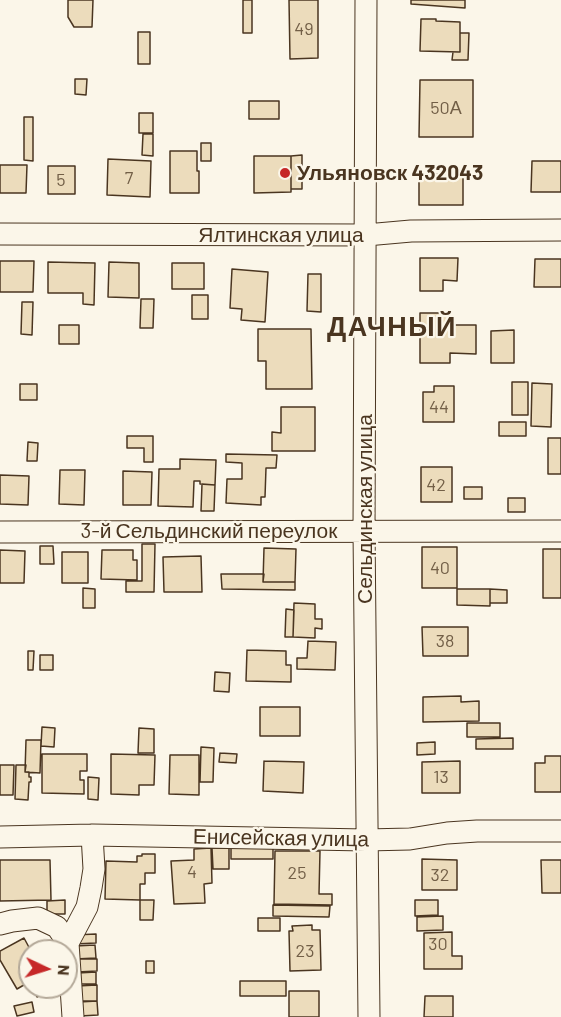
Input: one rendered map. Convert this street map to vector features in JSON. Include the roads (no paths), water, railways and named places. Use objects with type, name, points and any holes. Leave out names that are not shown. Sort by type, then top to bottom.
[{"type":"street","name":"Сельдинская улица","points":[[366,0],[364,531],[369,1017]]},
{"type":"street","name":"Ялтинская улица","points":[[0,234],[366,235],[411,231],[561,230]]},
{"type":"street","name":"3-й Сельдинский переулок","points":[[0,532],[561,531]]},
{"type":"street","name":"Енисейская улица","points":[[0,837],[92,835],[366,840],[410,839],[477,831],[561,831]]},
{"type":"street","points":[[70,939],[87,907],[91,888],[94,869],[92,835]]},
{"type":"street","points":[[0,924],[38,918],[57,927],[65,939]]},
{"type":"street","points":[[72,999],[73,1017]]},
{"type":"place","name":"Ульяновск 432043","points":[[285,173]]},
{"type":"district","name":"ДАЧНЫЙ","points":[[392,327]]}]
